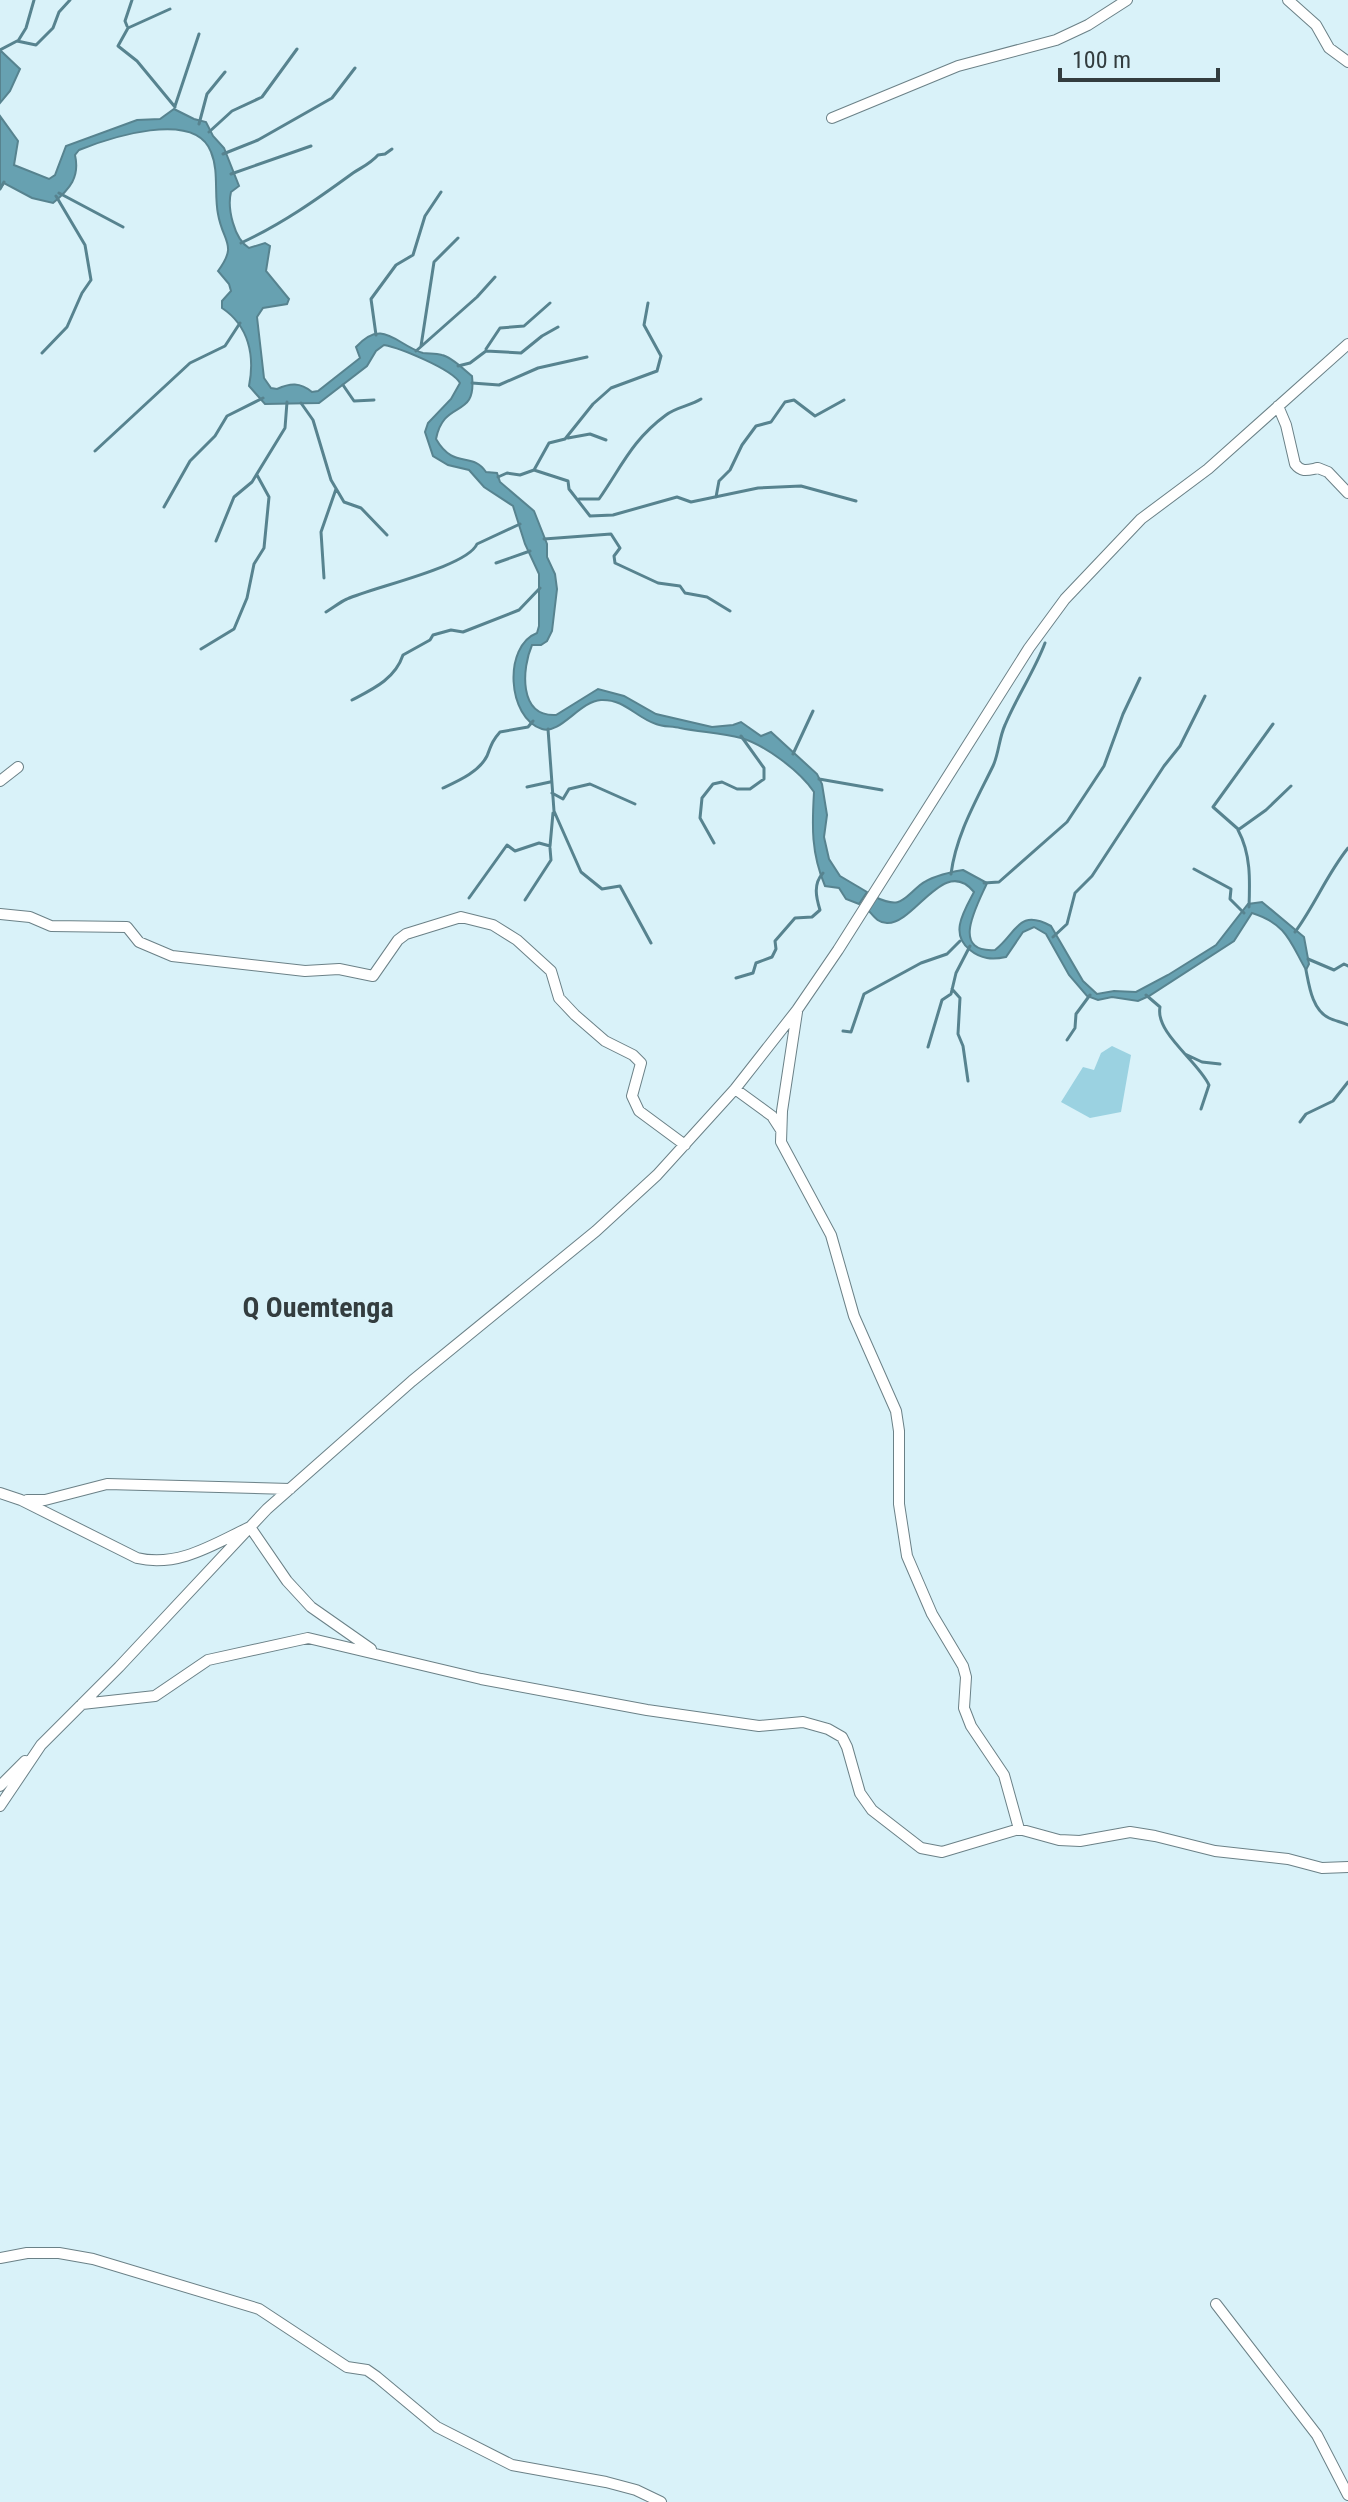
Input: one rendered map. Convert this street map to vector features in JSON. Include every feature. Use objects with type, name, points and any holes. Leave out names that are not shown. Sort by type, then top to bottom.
[{"type":"street","points":[[832,118],[958,66],[1056,40],[1088,25],[1127,0]]},
{"type":"street","points":[[1288,0],[1316,25],[1329,48],[1348,62]]},
{"type":"street","points":[[0,1786],[290,1489],[412,1381],[596,1231],[657,1175],[735,1089],[797,1010],[1029,648],[1065,599],[1141,519],[1208,469],[1348,344]]},
{"type":"street","points":[[1278,406],[1299,469],[1318,468],[1328,472],[1348,493]]},
{"type":"street","points":[[0,781],[18,767]]},
{"type":"street","points":[[0,914],[30,917],[51,926],[127,927],[139,942],[172,956],[305,971],[339,969],[367,976],[373,976],[398,940],[406,934],[461,917],[493,925],[517,940],[551,971],[559,998],[575,1015],[605,1041],[633,1055],[641,1063],[632,1096],[639,1111],[685,1145]]},
{"type":"street","points":[[797,1010],[781,1142],[831,1235],[854,1316],[896,1411],[899,1504],[907,1556],[932,1614],[963,1666],[966,1677],[964,1708],[971,1726],[1004,1775],[1019,1829]]},
{"type":"street","points":[[735,1089],[772,1116],[781,1130]]},
{"type":"street","points":[[21,1500],[45,1500],[107,1484],[290,1489]]},
{"type":"street","points":[[0,1493],[21,1500],[150,1562],[180,1559],[250,1527]]},
{"type":"street","points":[[250,1527],[287,1581],[311,1607],[378,1654]]},
{"type":"street","points":[[82,1704],[155,1696],[208,1660],[308,1638],[481,1679],[647,1710],[759,1726],[803,1722],[828,1729],[842,1737],[860,1793],[872,1810],[921,1848],[942,1852],[1019,1829],[1059,1840],[1080,1841],[1130,1832],[1215,1851],[1288,1859],[1322,1868],[1348,1867]]},
{"type":"street","points":[[0,1806],[41,1745]]},
{"type":"street","points":[[0,2258],[43,2253],[93,2259],[259,2309],[347,2367],[367,2370],[437,2427],[512,2465],[606,2482],[636,2490],[661,2502]]},
{"type":"street","points":[[1216,2304],[1317,2435],[1348,2495]]},
{"type":"shaded area","points":[[0,50],[20,69],[10,91],[0,103]]},
{"type":"shaded area","points":[[174,109],[206,122],[224,148],[239,186],[231,192],[230,199],[239,238],[249,248],[265,243],[270,246],[266,271],[289,299],[287,304],[263,308],[257,317],[264,378],[271,388],[295,384],[312,392],[318,391],[360,358],[356,347],[374,334],[390,336],[423,353],[446,356],[472,376],[470,399],[446,418],[436,439],[456,458],[475,462],[486,472],[497,473],[500,482],[534,511],[547,544],[547,557],[555,574],[557,589],[552,631],[547,641],[532,645],[526,666],[526,689],[535,708],[544,714],[556,715],[598,689],[624,696],[656,714],[712,727],[741,722],[761,736],[771,732],[817,774],[822,784],[827,815],[824,837],[829,859],[840,876],[867,892],[859,904],[846,899],[839,888],[825,886],[814,839],[814,792],[791,768],[761,746],[733,736],[659,725],[609,700],[585,706],[549,730],[530,722],[516,697],[514,666],[526,640],[537,633],[539,626],[539,574],[513,506],[484,487],[469,470],[448,465],[433,456],[425,432],[428,423],[451,399],[460,383],[437,366],[384,345],[376,351],[367,366],[319,403],[265,404],[249,386],[250,353],[244,333],[222,308],[222,301],[231,291],[218,271],[228,249],[218,214],[213,159],[202,139],[188,132],[150,130],[79,150],[75,155],[75,176],[53,203],[32,198],[4,183],[0,189],[0,116],[18,141],[14,165],[49,179],[55,175],[66,146],[137,120],[160,119]]},
{"type":"shaded area","points":[[963,870],[987,883],[970,926],[973,944],[981,949],[995,950],[1025,921],[1040,921],[1051,926],[1083,981],[1097,994],[1136,992],[1168,975],[1216,945],[1248,904],[1262,902],[1304,937],[1309,964],[1306,970],[1280,928],[1252,913],[1234,941],[1149,996],[1138,1001],[1112,997],[1098,1000],[1087,996],[1069,975],[1046,934],[1034,927],[1023,932],[1006,957],[987,958],[970,950],[960,937],[959,930],[974,892],[963,883],[952,881],[941,886],[898,920],[887,923],[880,922],[867,909],[875,897],[890,902],[900,901],[929,880]]},
{"type":"shaded area","points":[[1112,1046],[1131,1055],[1121,1112],[1090,1118],[1061,1102],[1083,1067],[1094,1070],[1101,1053]]},
{"type":"waterway","points":[[18,41],[26,28],[34,0]]},
{"type":"waterway","points":[[0,50],[17,41],[36,45],[53,28],[59,12],[70,0]]},
{"type":"waterway","points":[[127,26],[125,21],[132,0]]},
{"type":"waterway","points":[[170,9],[128,28],[118,46],[137,61],[175,107]]},
{"type":"waterway","points":[[175,106],[199,34]]},
{"type":"waterway","points":[[209,132],[232,111],[262,97],[297,49]]},
{"type":"waterway","points":[[223,154],[258,140],[332,98],[355,68]]},
{"type":"waterway","points":[[199,124],[207,94],[225,72]]},
{"type":"waterway","points":[[231,174],[311,146]]},
{"type":"waterway","points":[[241,243],[285,220],[378,155],[392,149]]},
{"type":"waterway","points":[[0,189],[4,182]]},
{"type":"waterway","points":[[376,335],[371,299],[396,265],[413,255],[425,216],[441,192]]},
{"type":"waterway","points":[[59,193],[123,227]]},
{"type":"waterway","points":[[42,353],[67,327],[91,280],[85,245],[56,196]]},
{"type":"waterway","points":[[421,346],[434,262],[458,238]]},
{"type":"waterway","points":[[416,351],[495,277]]},
{"type":"waterway","points":[[486,349],[500,328],[524,326],[550,303]]},
{"type":"waterway","points":[[534,470],[549,443],[565,439],[593,404],[611,388],[657,371],[661,356],[644,325],[648,303]]},
{"type":"waterway","points":[[95,451],[190,363],[225,346],[240,323]]},
{"type":"waterway","points":[[458,366],[470,363],[486,351],[521,353],[558,327]]},
{"type":"waterway","points":[[472,383],[499,385],[538,368],[587,357]]},
{"type":"waterway","points":[[343,385],[354,401],[374,400]]},
{"type":"waterway","points":[[164,507],[190,461],[215,436],[227,416],[263,398]]},
{"type":"waterway","points":[[579,499],[599,499],[628,454],[654,424],[670,412],[701,399]]},
{"type":"waterway","points":[[716,497],[719,481],[730,470],[742,445],[756,426],[771,422],[785,402],[794,400],[815,416],[844,400]]},
{"type":"waterway","points":[[216,541],[234,497],[252,482],[285,428],[287,402]]},
{"type":"waterway","points":[[301,403],[313,420],[331,480],[344,502],[361,508],[387,535]]},
{"type":"waterway","points":[[568,438],[590,434],[606,440]]},
{"type":"waterway","points":[[498,477],[534,470],[568,481],[569,489],[590,516],[613,515],[677,497],[691,502],[758,488],[801,486],[856,501]]},
{"type":"waterway","points":[[201,649],[234,629],[247,598],[254,564],[264,548],[269,497],[257,475]]},
{"type":"waterway","points":[[324,578],[321,532],[336,489]]},
{"type":"waterway","points":[[326,612],[347,599],[456,561],[477,544],[520,524]]},
{"type":"waterway","points":[[544,539],[611,534],[620,548],[614,556],[615,563],[658,583],[680,586],[685,593],[707,597],[730,611]]},
{"type":"waterway","points":[[496,563],[530,551]]},
{"type":"waterway","points":[[352,700],[382,682],[395,671],[403,655],[430,640],[433,635],[451,630],[463,632],[519,610],[540,588]]},
{"type":"waterway","points":[[951,874],[962,832],[993,766],[1005,725],[1045,643]]},
{"type":"waterway","points":[[984,883],[999,882],[1067,822],[1104,766],[1140,678]]},
{"type":"waterway","points":[[1053,937],[1067,924],[1075,893],[1092,876],[1180,746],[1205,696]]},
{"type":"waterway","points":[[793,754],[813,711]]},
{"type":"waterway","points":[[443,788],[479,767],[500,732],[528,727],[533,721]]},
{"type":"waterway","points":[[1238,829],[1213,807],[1273,724]]},
{"type":"waterway","points":[[548,729],[554,811],[581,872],[602,889],[620,886],[651,943]]},
{"type":"waterway","points":[[714,843],[700,818],[702,798],[713,784],[722,782],[737,789],[750,789],[764,779],[764,768],[741,736]]},
{"type":"waterway","points":[[819,779],[882,790]]},
{"type":"waterway","points":[[527,787],[550,782]]},
{"type":"waterway","points":[[552,793],[563,799],[569,789],[590,784],[635,804]]},
{"type":"waterway","points":[[1249,907],[1247,858],[1238,830],[1266,810],[1291,786]]},
{"type":"waterway","points":[[469,898],[507,845],[515,851],[539,843],[550,846],[553,813]]},
{"type":"waterway","points":[[525,900],[551,860],[550,848]]},
{"type":"waterway","points":[[1295,932],[1348,848]]},
{"type":"waterway","points":[[1194,869],[1231,889],[1230,899],[1244,913]]},
{"type":"waterway","points":[[736,978],[753,973],[756,963],[772,957],[776,949],[775,941],[795,918],[812,917],[820,910],[817,886],[823,873]]},
{"type":"waterway","points":[[843,1031],[851,1032],[864,994],[921,963],[947,954],[960,941]]},
{"type":"waterway","points":[[928,1047],[942,1000],[951,994],[956,973],[970,946]]},
{"type":"waterway","points":[[1308,959],[1334,970],[1344,964],[1348,966]]},
{"type":"waterway","points":[[1306,970],[1312,997],[1319,1009],[1329,1018],[1348,1025]]},
{"type":"waterway","points":[[952,989],[960,998],[958,1034],[968,1081]]},
{"type":"waterway","points":[[1067,1040],[1075,1028],[1076,1014],[1090,995]]},
{"type":"waterway","points":[[1146,995],[1160,1007],[1160,1017],[1170,1037],[1209,1085],[1201,1109]]},
{"type":"waterway","points":[[1185,1054],[1202,1062],[1220,1064]]},
{"type":"waterway","points":[[1300,1122],[1306,1114],[1333,1101],[1348,1082]]},
{"type":"district","name":"Q Ouemtenga","points":[[318,1307]]}]
